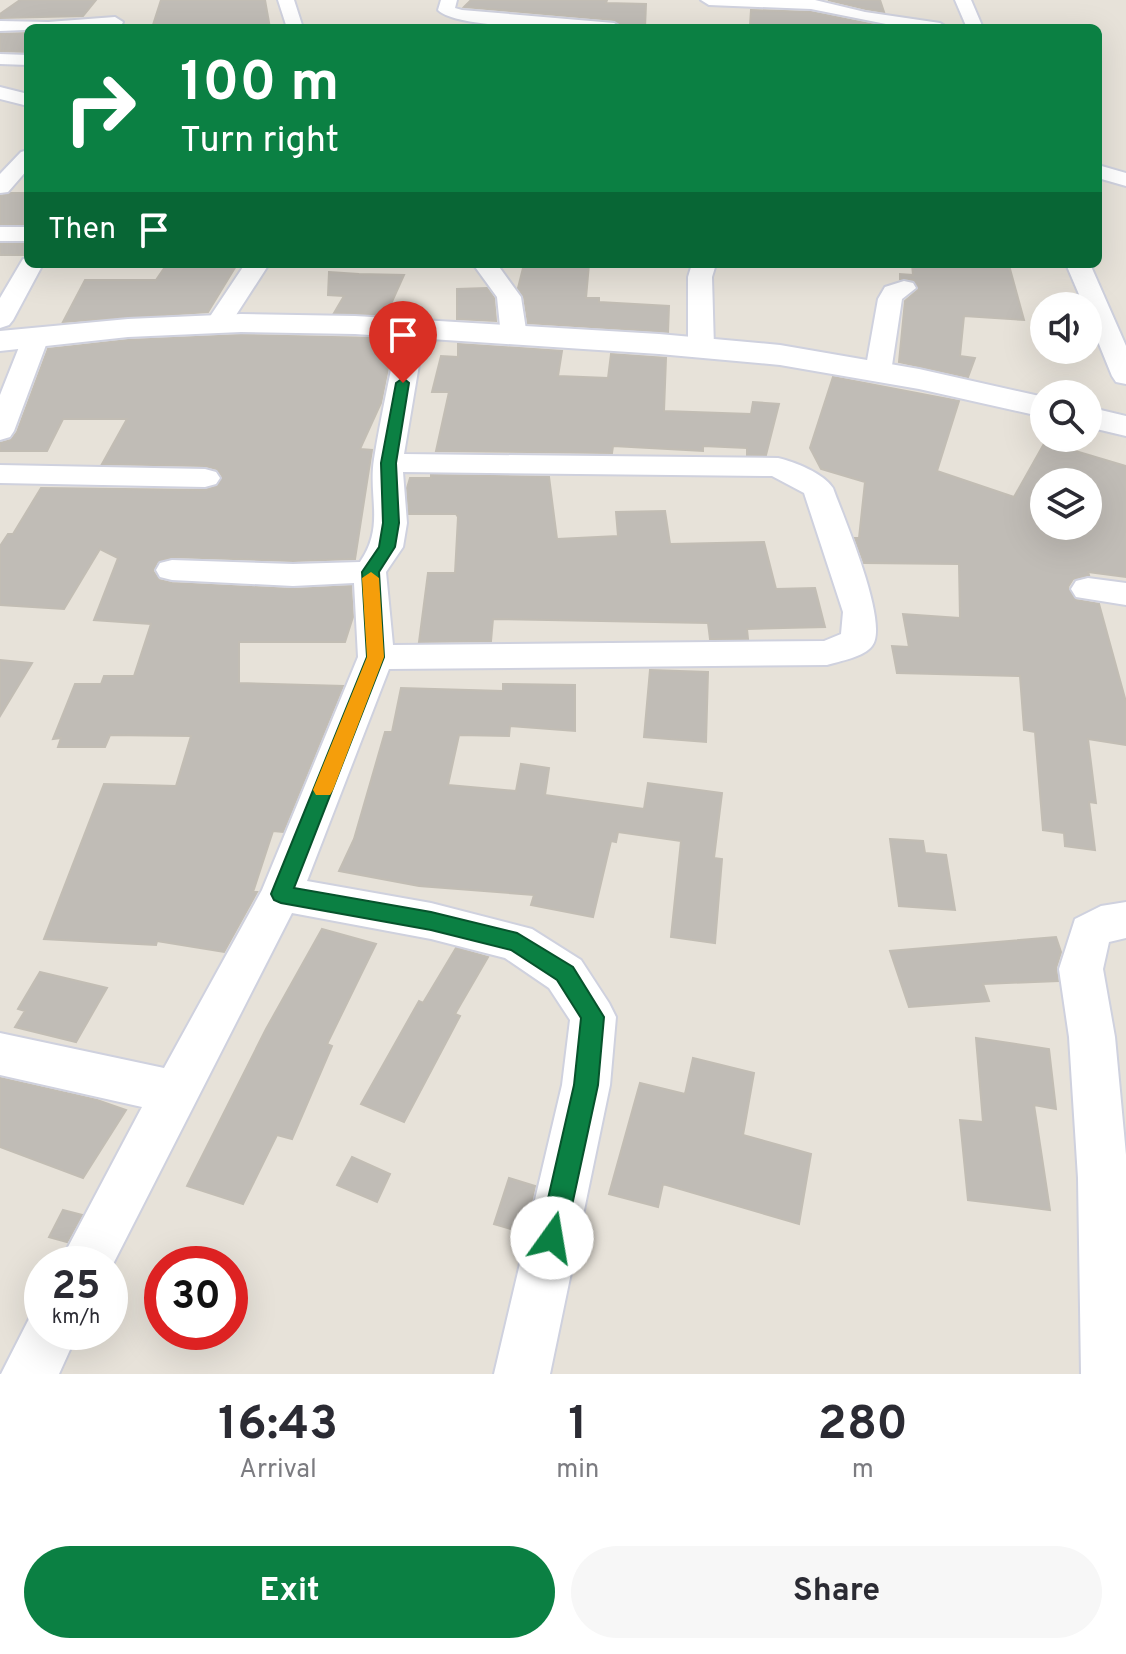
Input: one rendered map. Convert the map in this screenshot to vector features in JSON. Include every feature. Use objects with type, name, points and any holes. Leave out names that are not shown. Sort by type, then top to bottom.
[{"type":"street","points":[[286,0],[294,24]]},
{"type":"street","points":[[449,0],[446,6],[449,12],[520,21],[615,22]]},
{"type":"street","points":[[709,0],[829,4],[922,24]]},
{"type":"street","points":[[963,0],[973,24]]},
{"type":"street","points":[[511,24],[520,21]]},
{"type":"street","points":[[88,24],[115,22]]},
{"type":"street","points":[[0,26],[24,26]]},
{"type":"street","points":[[0,59],[24,60]]},
{"type":"street","points":[[0,93],[24,99]]},
{"type":"street","points":[[0,187],[24,160]]},
{"type":"street","points":[[1102,172],[1126,180]]},
{"type":"street","points":[[0,234],[24,234]]},
{"type":"street","points":[[0,320],[29,268]]},
{"type":"street","points":[[218,324],[254,268]]},
{"type":"street","points":[[488,268],[509,297],[514,336]]},
{"type":"street","points":[[701,348],[700,277],[703,268]]},
{"type":"street","points":[[1080,268],[1126,376]]},
{"type":"street","points":[[878,372],[890,299],[894,292],[904,288]]},
{"type":"street","points":[[0,341],[218,324],[327,324],[412,329],[780,355],[1030,404]]},
{"type":"street","points":[[94,1246],[281,894],[376,657],[370,572],[387,547],[391,523],[388,463],[412,329]]},
{"type":"street","points":[[0,431],[36,337]]},
{"type":"street","points":[[1102,420],[1126,426]]},
{"type":"street","points":[[376,657],[827,653],[858,641],[860,612],[818,488],[778,467],[388,463]]},
{"type":"street","points":[[0,474],[205,478]]},
{"type":"street","points":[[172,570],[293,575],[370,572]]},
{"type":"street","points":[[1088,589],[1126,594]]},
{"type":"street","points":[[281,894],[431,921],[517,942],[565,974],[593,1017],[586,1085],[522,1374]]},
{"type":"street","points":[[1109,1374],[1116,1267],[1103,1178],[1092,1037],[1081,969],[1090,932],[1101,924],[1126,920]]},
{"type":"street","points":[[0,1054],[174,1092]]},
{"type":"street","points":[[29,1374],[42,1350]]},
{"type":"building","points":[[20,0],[96,0],[83,16],[0,18],[0,14]]},
{"type":"building","points":[[161,0],[265,0],[269,24],[153,24]]},
{"type":"building","points":[[471,0],[607,0],[606,3],[646,4],[645,24],[464,7]]},
{"type":"building","points":[[828,0],[880,0],[884,12],[866,9]]},
{"type":"building","points":[[751,10],[811,12],[870,24],[750,24]]},
{"type":"building","points":[[24,33],[24,52],[0,51],[0,34]]},
{"type":"building","points":[[24,193],[24,224],[0,224],[0,196]]},
{"type":"building","points":[[0,244],[24,244],[24,255],[0,255]]},
{"type":"building","points":[[164,268],[235,268],[208,312],[63,322],[85,280],[156,280]]},
{"type":"building","points":[[523,268],[589,268],[586,298],[599,298],[599,302],[669,306],[668,332],[528,323],[524,297],[518,288]]},
{"type":"building","points":[[912,268],[1010,269],[1024,320],[964,316],[960,356],[975,358],[968,377],[899,362],[905,301],[919,289],[914,280],[900,279],[900,274],[913,275]]},
{"type":"building","points":[[329,272],[404,275],[386,315],[334,313],[344,296],[328,295]]},
{"type":"building","points":[[487,288],[494,298],[496,321],[457,319],[457,289]]},
{"type":"building","points":[[241,335],[375,338],[371,348],[392,348],[381,403],[360,449],[372,450],[355,559],[293,561],[172,557],[157,562],[153,571],[159,580],[172,583],[293,589],[351,586],[353,617],[345,642],[239,642],[239,683],[343,686],[283,832],[273,831],[253,892],[257,892],[224,952],[157,941],[156,945],[44,939],[104,784],[176,786],[191,736],[110,735],[105,747],[58,747],[61,738],[53,739],[75,684],[101,684],[104,676],[134,676],[151,624],[94,620],[118,558],[100,549],[64,609],[0,605],[0,546],[8,534],[13,534],[41,488],[205,490],[218,486],[222,476],[217,469],[205,466],[102,464],[127,419],[63,419],[47,451],[0,451],[0,443],[11,440],[17,432],[48,349],[128,340]]},
{"type":"building","points":[[458,344],[562,351],[558,376],[608,378],[611,354],[666,358],[664,411],[751,414],[753,402],[779,404],[766,455],[747,455],[747,448],[703,446],[703,451],[613,446],[612,453],[436,451],[449,392],[432,392],[441,356],[458,357]]},
{"type":"building","points":[[833,377],[959,401],[937,471],[1014,497],[1030,469],[1030,540],[1102,540],[1102,468],[1030,468],[1039,452],[1079,452],[1126,466],[1126,577],[1088,572],[1089,575],[1073,579],[1068,587],[1076,600],[1099,604],[1126,702],[1126,745],[1088,739],[1096,803],[1089,802],[1095,850],[1065,846],[1064,833],[1043,830],[1035,732],[1024,730],[1020,676],[897,673],[892,646],[909,647],[903,614],[960,618],[959,564],[864,563],[855,538],[859,538],[865,482],[821,469],[810,448]]},
{"type":"building","points":[[431,475],[549,477],[557,539],[618,536],[616,512],[665,511],[670,544],[764,542],[776,589],[815,588],[825,627],[747,629],[748,639],[710,639],[708,623],[493,619],[491,641],[419,642],[428,573],[455,573],[456,514],[409,514],[407,488],[410,478],[431,478]]},
{"type":"building","points":[[0,660],[32,663],[0,716]]},
{"type":"building","points":[[650,670],[708,672],[706,742],[644,737]]},
{"type":"building","points":[[503,684],[575,685],[575,731],[510,726],[509,736],[459,735],[448,785],[516,791],[521,764],[549,768],[545,795],[644,809],[648,783],[722,793],[714,858],[722,859],[715,943],[671,937],[681,841],[618,832],[616,842],[611,841],[593,917],[531,905],[534,895],[419,886],[339,871],[354,839],[385,732],[392,732],[401,688],[503,691]]},
{"type":"building","points":[[890,839],[923,841],[925,853],[946,855],[955,910],[899,906]]},
{"type":"building","points":[[322,929],[376,944],[327,1044],[332,1046],[292,1139],[277,1135],[243,1204],[187,1186],[266,1029]]},
{"type":"building","points":[[1056,937],[1061,952],[1056,968],[1058,981],[983,984],[989,1001],[909,1007],[890,951]]},
{"type":"building","points":[[456,948],[488,957],[455,1014],[460,1016],[404,1122],[361,1104],[419,1001],[423,1003]]},
{"type":"building","points":[[40,972],[107,988],[76,1042],[15,1027],[25,1011],[18,1009]]},
{"type":"building","points":[[976,1038],[1049,1049],[1056,1109],[1034,1105],[1050,1210],[968,1200],[960,1120],[983,1122]]},
{"type":"building","points":[[693,1058],[754,1073],[743,1135],[811,1154],[799,1224],[663,1184],[658,1207],[609,1194],[640,1083],[685,1094]]},
{"type":"building","points":[[0,1078],[97,1100],[126,1110],[83,1178],[0,1147]]},
{"type":"building","points":[[352,1157],[390,1174],[377,1202],[337,1185]]},
{"type":"building","points":[[509,1178],[535,1186],[524,1233],[494,1224]]},
{"type":"building","points":[[63,1210],[82,1215],[67,1242],[49,1237]]},
{"type":"slow traffic","points":[[323,790],[376,657],[371,578]]},
{"type":"route","points":[[403,383],[388,463],[391,523],[387,547],[370,572],[376,657],[281,894],[431,921],[517,942],[565,974],[593,1017],[586,1085],[552,1238]]}]
